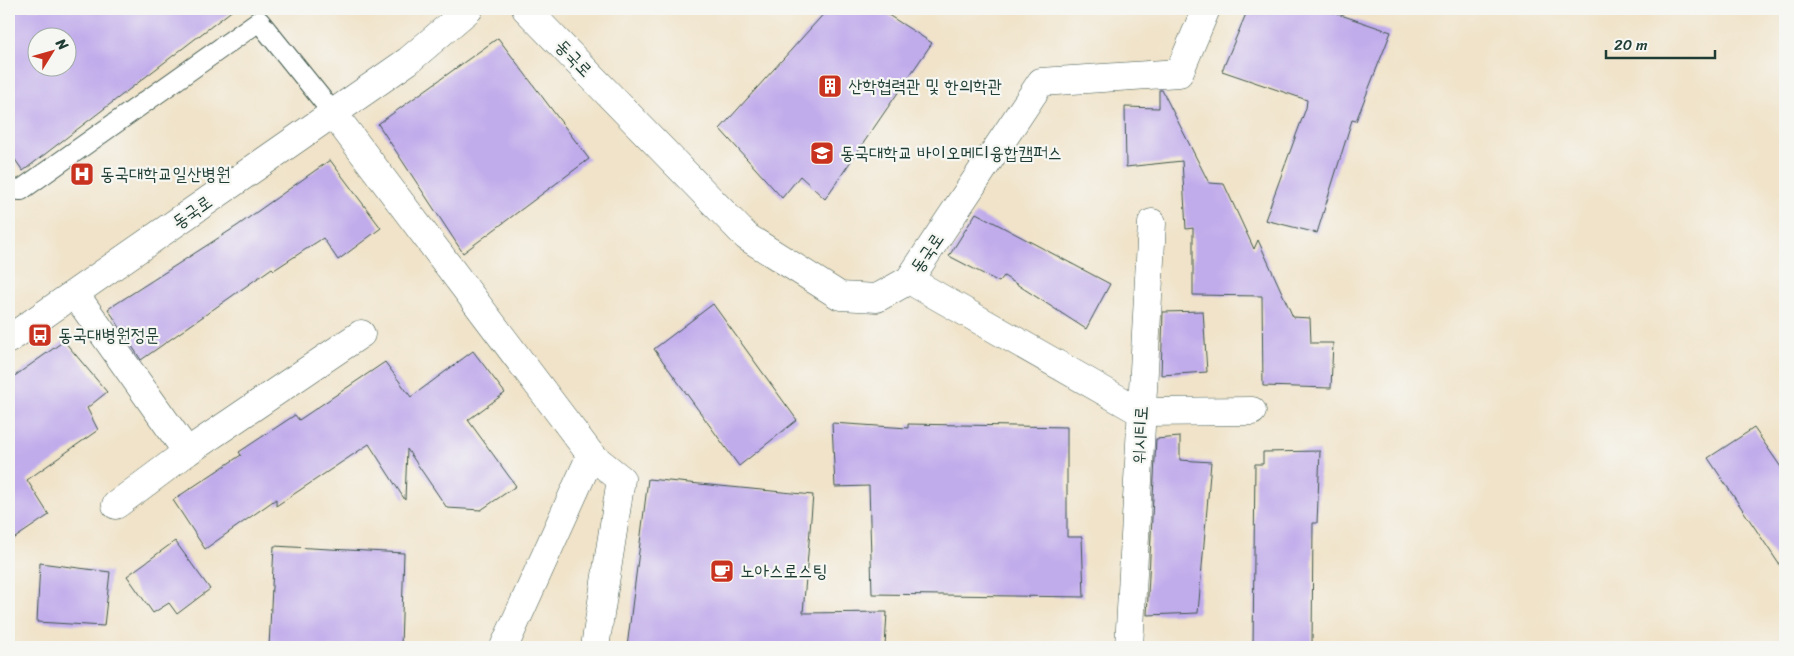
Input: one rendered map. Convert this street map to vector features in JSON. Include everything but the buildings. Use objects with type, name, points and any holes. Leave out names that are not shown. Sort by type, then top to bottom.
[{"type":"street","name":"동국로","points":[[9,339],[408,61],[469,9]]},
{"type":"street","name":"동국로","points":[[526,9],[747,237],[840,296],[877,298],[909,280],[1041,82],[1179,73],[1206,9]]},
{"type":"street","points":[[333,113],[591,455],[621,479],[595,647]]},
{"type":"street","name":"위시티로","points":[[1129,647],[1152,223]]},
{"type":"street","points":[[909,280],[1141,412],[1252,411]]},
{"type":"street","points":[[75,294],[187,452]]},
{"type":"street","points":[[116,505],[187,452],[361,334]]},
{"type":"street","points":[[504,647],[591,455]]},
{"type":"lane","points":[[9,189],[21,190],[259,21],[333,113]]},
{"type":"place","name":"산학협력관 및 한의학관","points":[[830,86]]},
{"type":"place","name":"동국대학교 바이오메디융합캠퍼스","points":[[822,153]]},
{"type":"place","name":"동국대학교일산병원","points":[[82,174]]},
{"type":"place","name":"동국대병원정문","points":[[40,335]]},
{"type":"place","name":"노아스로스팅","points":[[722,571]]}]
